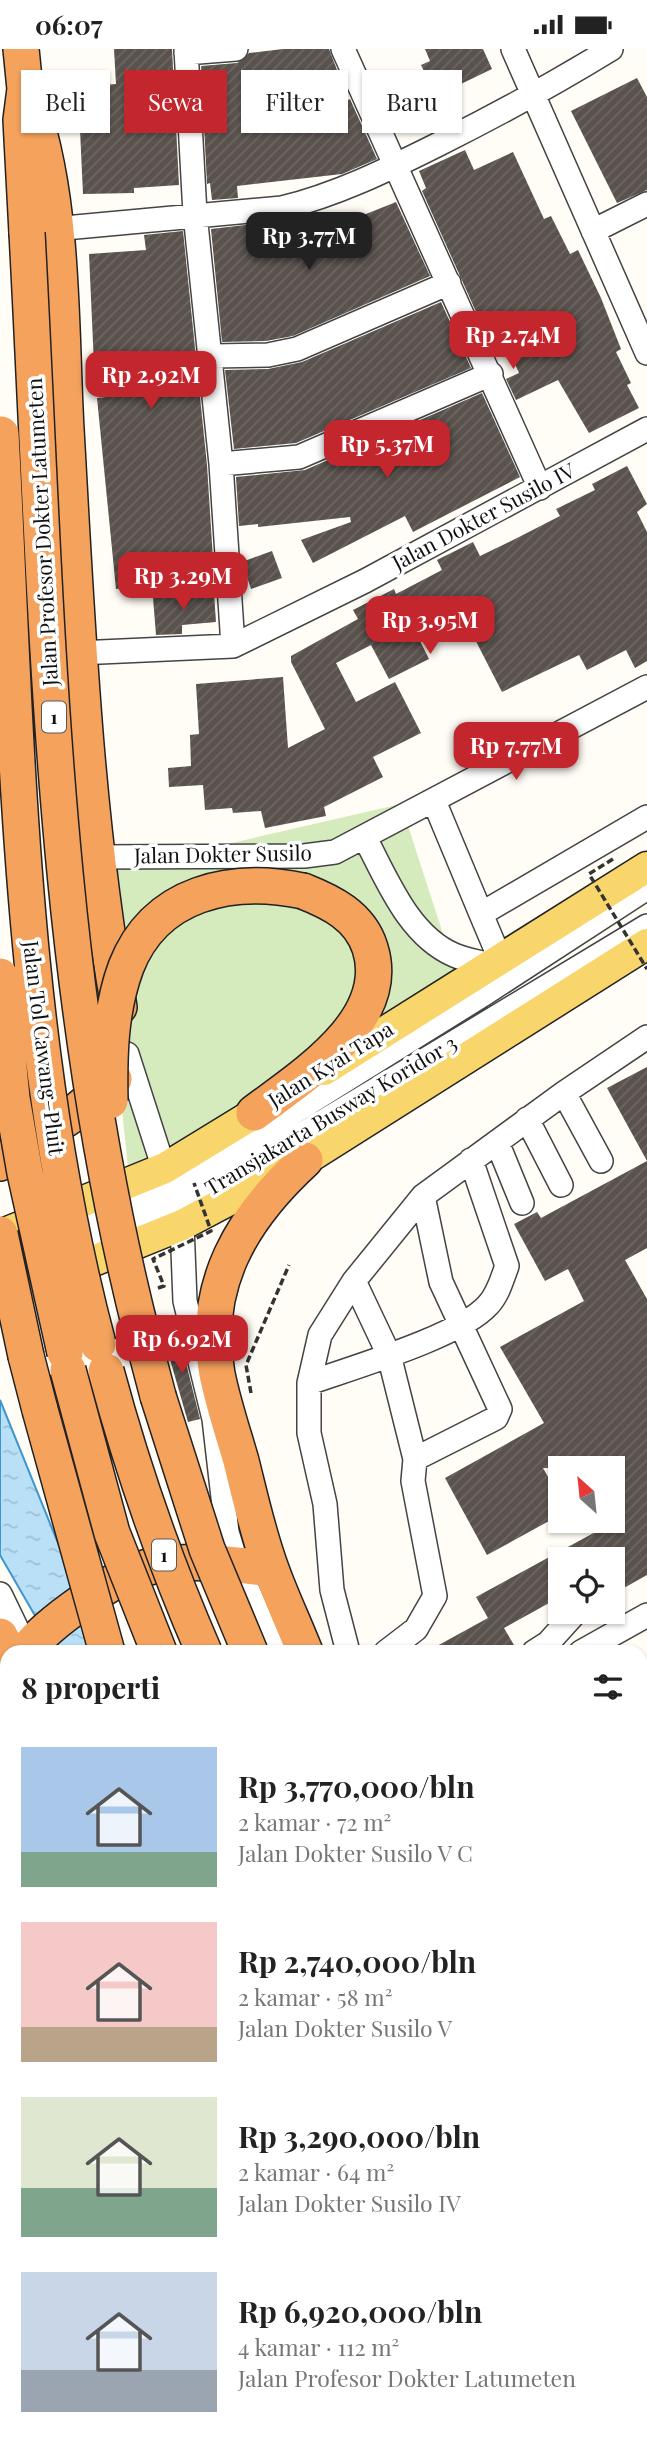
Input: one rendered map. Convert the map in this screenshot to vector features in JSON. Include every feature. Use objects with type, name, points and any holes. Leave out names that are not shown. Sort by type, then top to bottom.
[{"type":"highway","name":"Jalan Profesor Dokter Latumeten","points":[[21,49],[23,70]]},
{"type":"highway","name":"Jalan Profesor Dokter Latumeten","points":[[23,133],[41,231],[95,857],[127,1054]]},
{"type":"highway","name":"Jalan Profesor Dokter Latumeten","points":[[41,231],[61,859],[86,1063],[111,1197],[158,1397],[207,1549],[247,1645]]},
{"type":"highway","name":"Jalan Tol Cawang–Pluit","points":[[1,428],[22,873],[58,1168],[87,1301],[129,1456],[180,1597],[201,1645]]},
{"type":"highway","points":[[111,1197],[109,1055],[113,1014],[127,965],[148,932],[171,910],[194,896],[223,887],[255,884],[303,891],[340,908],[356,923],[367,939],[374,977],[370,997],[360,1017],[304,1075],[254,1113]]},
{"type":"highway","points":[[0,1044],[23,1044],[62,1037],[77,1029],[94,1012],[110,959]]},
{"type":"highway","name":"Jalan Tol Cawang–Pluit","points":[[0,977],[12,1098],[25,1173],[68,1370],[112,1532],[156,1645]]},
{"type":"highway","points":[[0,1163],[72,1115],[113,1081],[127,1054]]},
{"type":"highway","points":[[301,1645],[254,1567],[232,1370],[214,1320],[230,1258],[242,1232],[273,1190],[305,1160]]},
{"type":"highway","points":[[0,1234],[40,1410],[105,1645]]},
{"type":"highway","points":[[22,1645],[87,1597],[151,1566],[254,1567]]},
{"type":"main road","name":"Jalan Kyai Tapa","points":[[0,1299],[178,1194],[254,1113],[647,867]]},
{"type":"main road","name":"Jalan Kyai Tapa","points":[[0,1234],[178,1194],[305,1160],[647,944]]},
{"type":"street","points":[[6,49],[21,81]]},
{"type":"street","points":[[233,646],[212,356],[195,214],[186,51],[236,49]]},
{"type":"street","points":[[343,49],[540,488]]},
{"type":"street","points":[[513,49],[646,349]]},
{"type":"street","points":[[41,231],[294,205],[317,199],[395,166],[535,96],[611,49]]},
{"type":"street","points":[[593,231],[647,204]]},
{"type":"street","points":[[212,356],[268,355],[297,349],[449,283]]},
{"type":"street","points":[[221,464],[299,457],[491,374]]},
{"type":"street","name":"Jalan Dokter Susilo IV","points":[[78,653],[233,646],[540,488],[647,429]]},
{"type":"street","name":"Jalan Dokter Susilo","points":[[95,857],[304,856],[335,852],[647,687]]},
{"type":"street","points":[[365,838],[398,900],[435,944],[455,955],[496,962],[481,914],[434,801]]},
{"type":"street","points":[[481,914],[647,817]]},
{"type":"street","name":"Transjakarta Busway Koridor 3","points":[[178,1194],[647,888]]},
{"type":"street","name":"Transjakarta Busway Koridor 3","points":[[0,1277],[178,1194],[370,1095],[647,926]]},
{"type":"street","points":[[346,1645],[332,1590],[325,1504],[309,1433],[309,1383],[320,1335],[354,1281],[423,1196],[527,1119],[647,1037]]},
{"type":"street","points":[[127,1054],[178,1194],[185,1301],[214,1419],[222,1506],[254,1567],[273,1645]]},
{"type":"street","points":[[564,1093],[601,1161]]},
{"type":"street","points":[[527,1119],[561,1185]]},
{"type":"street","points":[[497,1142],[522,1203]]},
{"type":"street","points":[[309,1383],[389,1355],[459,1326],[488,1307],[507,1266],[471,1160]]},
{"type":"street","points":[[0,1255],[178,1194]]},
{"type":"street","points":[[415,1459],[499,1414],[490,1387],[459,1326],[441,1282],[423,1196]]},
{"type":"street","points":[[354,1281],[389,1355],[415,1459],[413,1481],[435,1596],[416,1629],[395,1645]]},
{"type":"street","points":[[195,1346],[232,1370]]},
{"type":"street","points":[[0,1594],[21,1645]]},
{"type":"street","points":[[598,1645],[647,1615]]},
{"type":"street","points":[[545,1645],[565,1624]]},
{"type":"path","points":[[613,859],[589,874],[647,969]]},
{"type":"path","points":[[156,1289],[164,1286],[153,1259],[211,1231],[178,1194]]},
{"type":"path","points":[[232,1370],[289,1265]]},
{"type":"green space","points":[[401,804],[466,1005],[128,1167],[97,874]]},
{"type":"water","points":[[0,1400],[75,1585],[106,1645],[52,1645],[0,1555]]},
{"type":"building","points":[[114,49],[172,49],[173,70],[124,70],[124,133],[176,133],[179,185],[134,188],[134,193],[83,194],[80,133],[110,133],[110,84],[116,84]]},
{"type":"building","points":[[283,49],[329,49],[337,70],[241,70],[241,133],[348,133],[350,99],[362,126],[362,133],[365,133],[377,159],[342,174],[237,186],[238,198],[212,200],[210,183],[207,184],[204,133],[227,133],[227,70],[201,70],[201,66],[237,63],[249,53]]},
{"type":"building","points":[[425,49],[483,49],[492,69],[462,83],[462,70],[423,70],[421,65],[430,61]]},
{"type":"building","points":[[637,78],[647,97],[647,190],[617,203],[571,111]]},
{"type":"building","points":[[465,150],[474,170],[513,152],[544,219],[551,216],[570,254],[578,250],[621,349],[616,352],[631,383],[627,385],[639,408],[589,433],[558,380],[516,400],[506,379],[519,373],[507,346],[494,352],[422,191],[426,188],[419,171]]},
{"type":"building","points":[[396,202],[430,276],[293,336],[266,341],[222,342],[211,229],[314,217],[316,234]]},
{"type":"building","points":[[183,231],[207,465],[213,559],[157,567],[159,584],[116,589],[97,398],[151,392],[149,362],[94,365],[89,254],[146,250],[144,235]]},
{"type":"building","points":[[441,302],[471,368],[296,443],[234,449],[225,370],[268,369],[302,362]]},
{"type":"building","points":[[482,393],[520,477],[413,532],[405,516],[313,563],[301,540],[351,522],[350,517],[258,527],[258,524],[239,526],[236,477],[305,470]]},
{"type":"building","points":[[627,466],[647,504],[637,512],[647,532],[647,661],[635,668],[626,650],[587,670],[579,655],[502,692],[464,618],[420,641],[429,659],[389,679],[371,645],[336,663],[356,702],[395,682],[421,733],[373,757],[383,777],[324,807],[326,816],[265,828],[261,811],[233,813],[232,808],[205,810],[203,785],[169,787],[168,768],[191,766],[190,735],[199,734],[196,684],[283,677],[288,748],[325,729],[291,662],[291,656],[358,619],[353,610],[394,589],[396,594],[442,570],[437,560],[473,542],[480,556],[517,538],[560,516],[556,509],[595,490],[592,484]]},
{"type":"building","points":[[272,551],[282,578],[251,589],[242,562]]},
{"type":"building","points":[[214,593],[216,622],[182,625],[182,634],[156,635],[153,598]]},
{"type":"building","points":[[647,1067],[647,1161],[607,1088]]},
{"type":"building","points":[[647,1161],[647,1248],[625,1260],[647,1299],[647,1575],[625,1587],[625,1547],[568,1547],[594,1533],[625,1533],[625,1456],[548,1456],[548,1468],[543,1468],[548,1477],[548,1522],[487,1555],[445,1478],[544,1423],[500,1347],[584,1301],[568,1269],[545,1281],[514,1224],[537,1212],[541,1218]]},
{"type":"building","points":[[178,1331],[200,1419],[188,1422],[163,1335]]},
{"type":"building","points":[[548,1558],[548,1604],[504,1628],[514,1645],[439,1645],[488,1618],[476,1597]]}]
